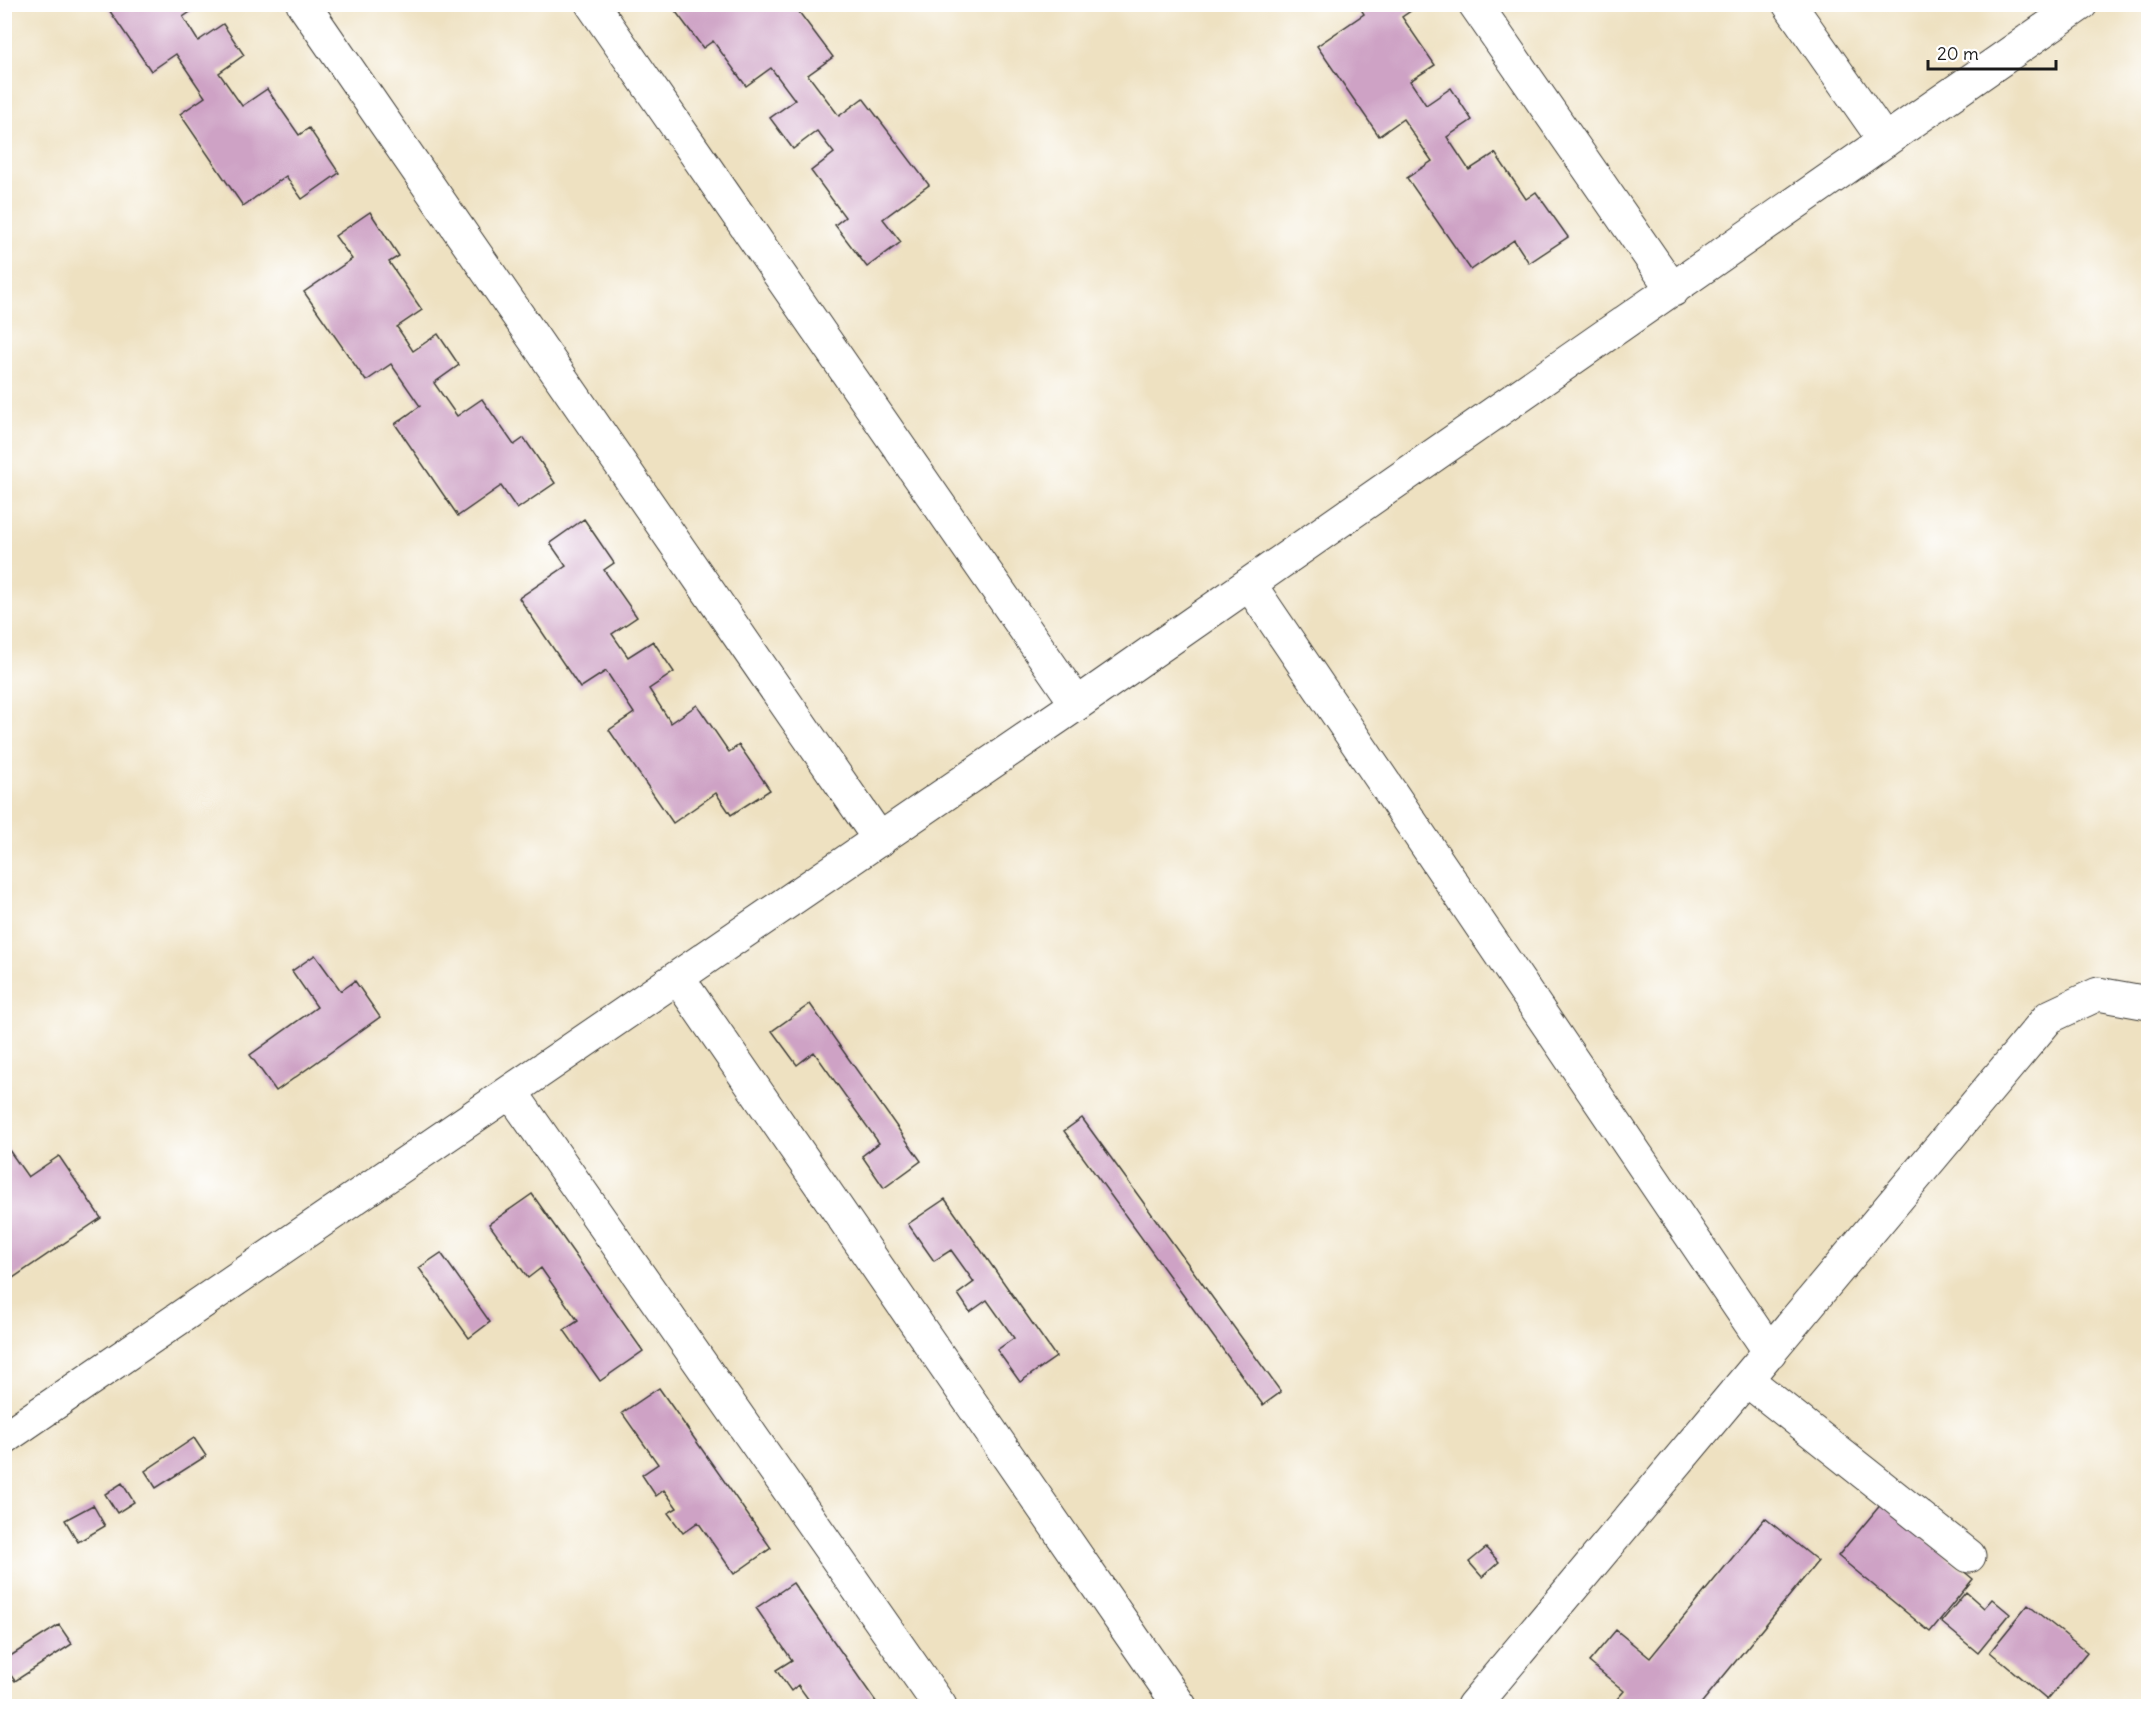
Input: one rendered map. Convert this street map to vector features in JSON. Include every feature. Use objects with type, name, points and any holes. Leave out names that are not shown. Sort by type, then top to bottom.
[{"type":"lane","points":[[303,4],[880,840]]},
{"type":"lane","points":[[592,4],[1077,704]]},
{"type":"lane","points":[[1475,4],[1673,290]]},
{"type":"lane","points":[[1789,4],[1885,141]]},
{"type":"lane","points":[[4,1438],[1250,585],[2081,4]]},
{"type":"lane","points":[[1250,585],[1770,1352]]},
{"type":"lane","points":[[678,978],[1180,1707]]},
{"type":"lane","points":[[1488,1702],[1747,1380],[2049,1017],[2098,994],[2148,1003]]},
{"type":"lane","points":[[511,1092],[940,1707]]},
{"type":"lane","points":[[1747,1380],[1969,1556]]},
{"type":"building","points":[[105,4],[202,4],[183,17],[198,41],[223,24],[244,55],[219,73],[242,106],[267,89],[299,135],[309,128],[339,173],[302,199],[286,176],[243,206],[180,114],[205,97],[176,54],[151,71]]},
{"type":"building","points":[[670,4],[793,4],[833,57],[808,75],[839,116],[863,98],[929,185],[883,219],[901,242],[867,267],[835,225],[845,217],[811,171],[834,153],[817,131],[793,149],[770,118],[795,100],[771,68],[746,86],[713,41],[703,48]]},
{"type":"building","points":[[1358,4],[1408,4],[1412,10],[1402,17],[1435,65],[1410,81],[1426,105],[1451,88],[1472,120],[1447,137],[1469,170],[1495,153],[1526,199],[1536,192],[1568,237],[1529,263],[1514,240],[1471,270],[1407,178],[1432,161],[1403,119],[1379,136],[1317,46],[1364,14]]},
{"type":"building","points":[[370,212],[399,256],[389,262],[422,310],[397,327],[413,351],[438,334],[459,365],[434,383],[457,416],[482,399],[514,445],[524,438],[555,483],[517,509],[501,486],[458,516],[395,424],[420,406],[391,364],[366,381],[304,292],[352,259],[335,236]]},
{"type":"building","points":[[584,519],[614,563],[604,570],[637,617],[612,634],[628,657],[653,641],[674,672],[649,689],[671,723],[697,705],[729,752],[739,745],[770,790],[731,815],[716,793],[673,823],[609,730],[634,713],[606,671],[580,688],[519,598],[566,566],[550,543]]},
{"type":"building","points":[[315,955],[341,991],[355,981],[380,1017],[276,1091],[250,1055],[317,1007],[292,971]]},
{"type":"building","points":[[810,1004],[921,1161],[884,1188],[862,1156],[879,1143],[814,1052],[797,1065],[772,1031]]},
{"type":"building","points":[[1082,1118],[1281,1392],[1263,1405],[1064,1131]]},
{"type":"building","points":[[4,1143],[28,1177],[59,1156],[101,1218],[4,1284]]},
{"type":"building","points":[[532,1194],[643,1351],[600,1381],[564,1330],[578,1321],[541,1268],[528,1278],[489,1224]]},
{"type":"building","points":[[945,1199],[1056,1357],[1020,1382],[997,1350],[1014,1338],[987,1300],[970,1312],[958,1294],[974,1282],[951,1250],[934,1261],[908,1224]]},
{"type":"building","points":[[441,1253],[490,1322],[469,1338],[419,1268]]},
{"type":"building","points":[[659,1388],[771,1548],[734,1574],[698,1522],[683,1533],[668,1513],[677,1508],[664,1490],[656,1496],[642,1475],[658,1464],[622,1413]]},
{"type":"building","points":[[194,1438],[206,1456],[156,1488],[145,1471]]},
{"type":"building","points":[[122,1483],[134,1502],[117,1513],[105,1494]]},
{"type":"building","points":[[1882,1503],[1973,1579],[1930,1632],[1838,1556]]},
{"type":"building","points":[[93,1505],[105,1526],[78,1542],[65,1520]]},
{"type":"building","points":[[1765,1518],[1818,1561],[1699,1706],[1611,1706],[1624,1691],[1589,1662],[1616,1630],[1650,1658]]},
{"type":"building","points":[[1486,1548],[1499,1562],[1482,1577],[1469,1562]]},
{"type":"building","points":[[793,1583],[879,1706],[806,1706],[811,1703],[798,1685],[791,1691],[776,1670],[792,1660],[756,1608]]},
{"type":"building","points":[[1966,1592],[1984,1608],[1992,1599],[2010,1614],[1978,1653],[1941,1622]]},
{"type":"building","points":[[2028,1605],[2087,1652],[2047,1700],[1990,1652]]},
{"type":"building","points":[[59,1625],[72,1644],[15,1681],[4,1666],[4,1660]]}]
